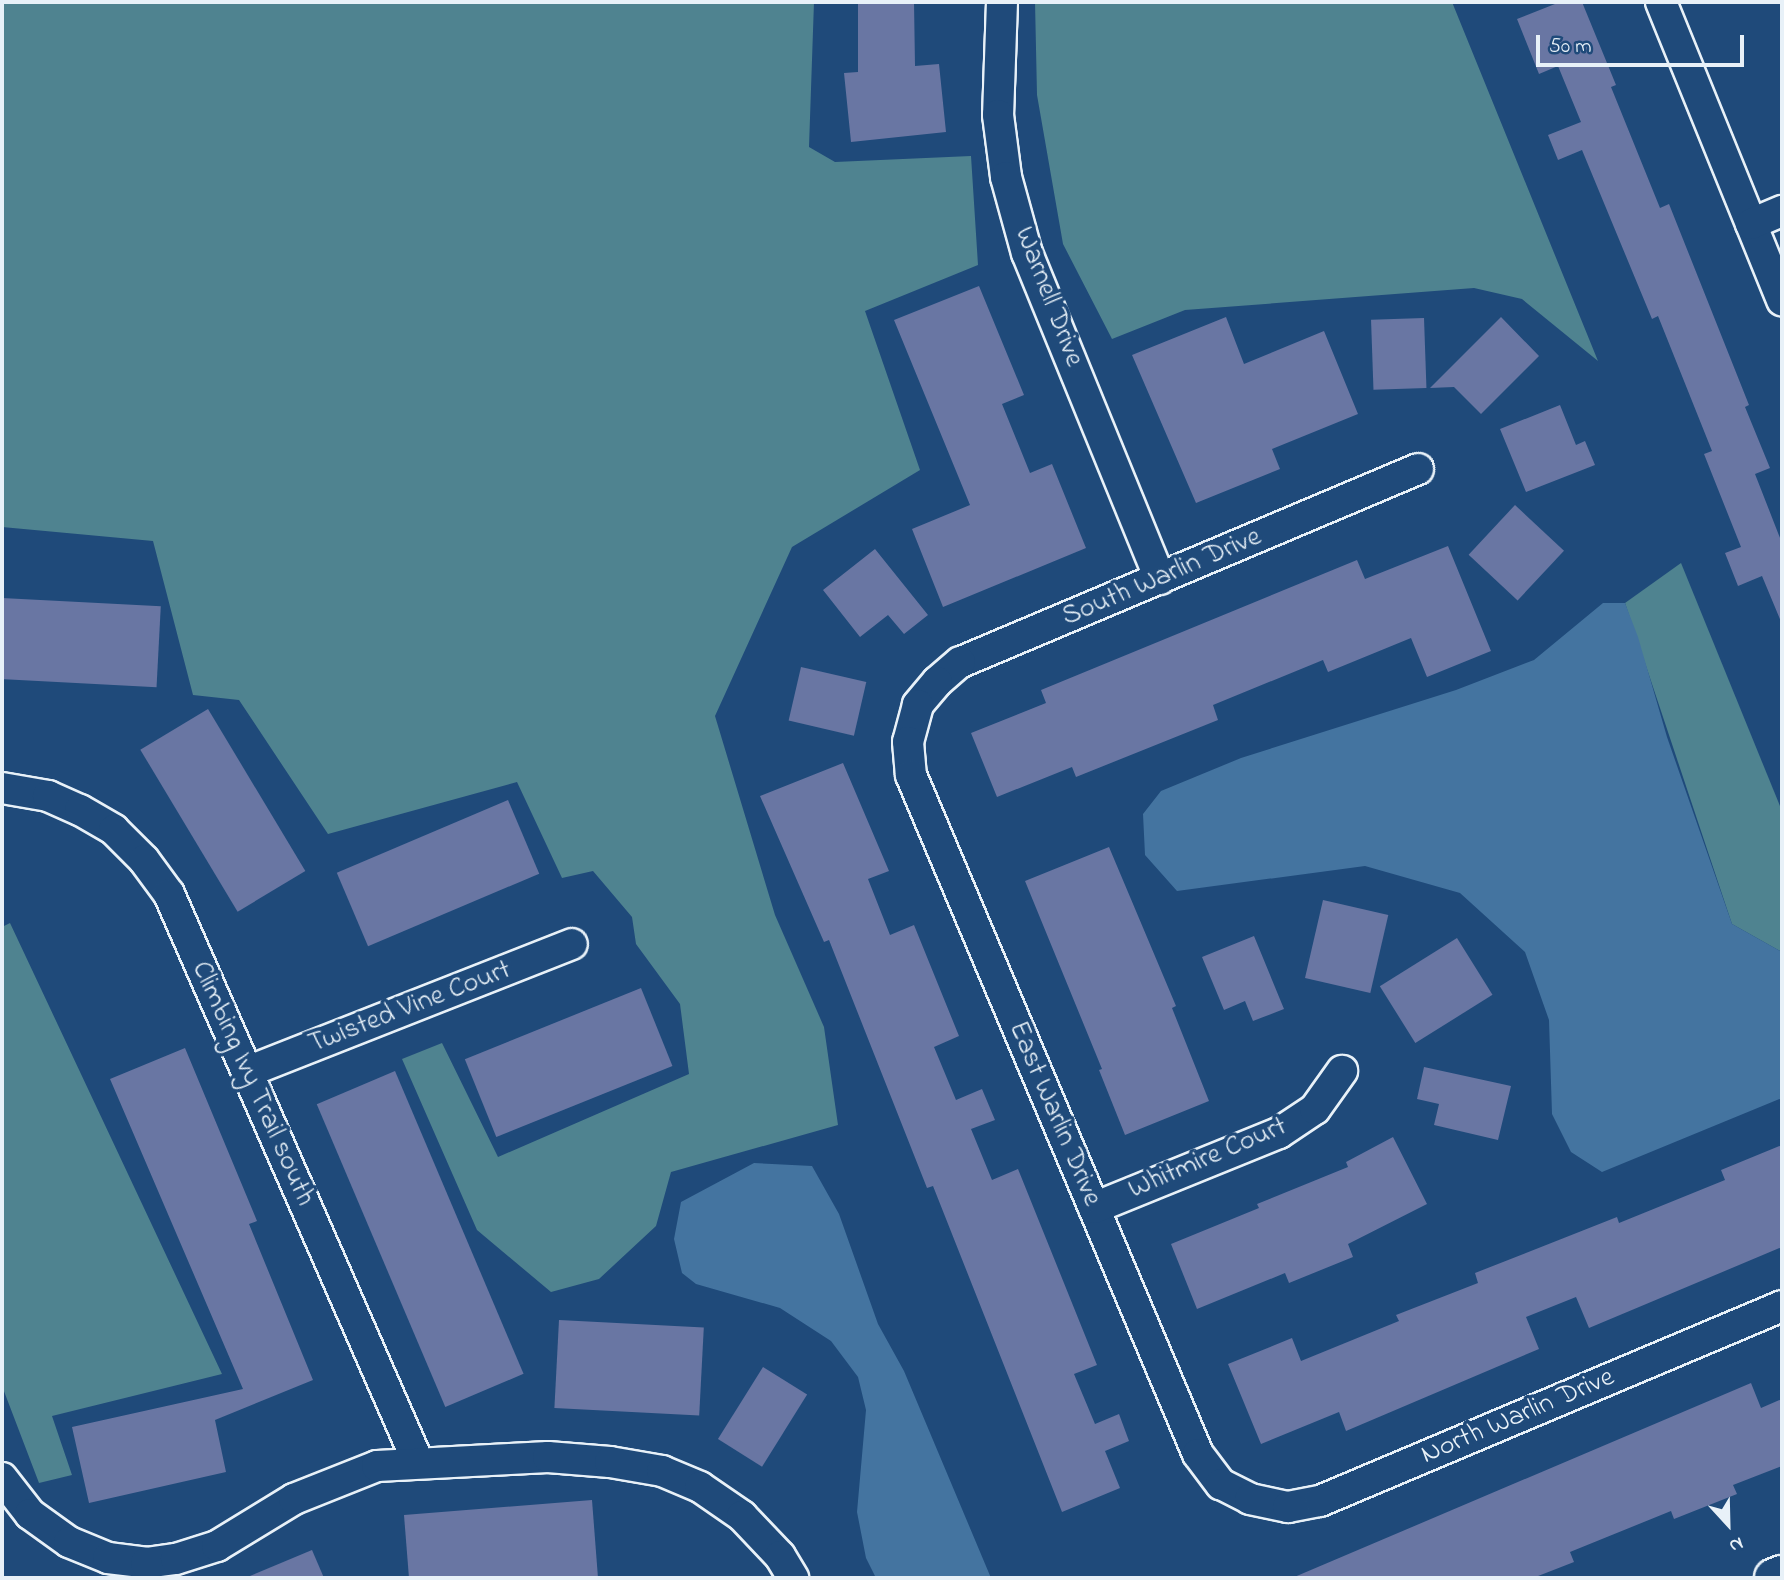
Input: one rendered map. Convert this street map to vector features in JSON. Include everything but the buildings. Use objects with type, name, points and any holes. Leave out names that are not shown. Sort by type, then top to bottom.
[{"type":"street","name":"Warnell Drive","points":[[1002,2],[998,115],[1006,177],[1027,253],[1160,579]]},
{"type":"street","points":[[1661,2],[1782,300]]},
{"type":"street","points":[[1751,224],[1782,211]]},
{"type":"street","name":"South Warlin Drive","points":[[918,705],[937,682],[960,662],[1418,469]]},
{"type":"street","name":"East Warlin Drive","points":[[918,705],[908,742],[911,775],[1198,1454],[1221,1484],[1250,1499]]},
{"type":"street","name":"Climbing Ivy Trail south","points":[[2,788],[48,796],[80,810],[114,830],[144,860],[169,894],[418,1462]]},
{"type":"street","name":"Twisted Vine Court","points":[[247,1072],[572,944]]},
{"type":"street","name":"Whitmire Court","points":[[1094,1208],[1279,1133],[1315,1110],[1342,1071]]},
{"type":"street","name":"North Warlin Drive","points":[[1250,1499],[1288,1507],[1320,1501],[1782,1306]]},
{"type":"street","points":[[2,1478],[30,1514],[69,1542],[108,1558],[179,1569],[294,1499],[377,1466],[548,1457],[610,1462],[662,1471],[700,1487],[742,1516],[780,1556],[793,1578]]},
{"type":"street","points":[[1773,1578],[1782,1574]]},
{"type":"green space","points":[[2,2],[814,2],[809,147],[835,162],[971,156],[978,265],[865,311],[920,470],[792,547],[715,716],[775,915],[824,1027],[838,1125],[671,1172],[656,1226],[599,1279],[551,1292],[477,1230],[402,1059],[442,1043],[498,1157],[689,1074],[680,1004],[636,944],[632,917],[593,871],[562,878],[517,782],[328,834],[239,700],[193,695],[153,541],[2,527]]},
{"type":"green space","points":[[1035,2],[1452,2],[1598,361],[1522,299],[1474,288],[1185,310],[1112,339],[1063,244],[1037,95]]},
{"type":"green space","points":[[1681,563],[1782,811],[1782,952],[1732,924],[1625,603]]},
{"type":"green space","points":[[10,923],[222,1374],[52,1416],[72,1475],[39,1483],[2,1386],[2,927]]},
{"type":"water","points":[[1603,603],[1625,603],[1638,637],[1667,737],[1732,924],[1782,952],[1782,1098],[1602,1172],[1571,1152],[1552,1114],[1549,1020],[1525,952],[1460,893],[1365,866],[1177,891],[1145,855],[1143,814],[1161,791],[1241,758],[1456,690],[1534,660]]},
{"type":"water","points":[[754,1163],[812,1166],[839,1214],[878,1324],[904,1371],[991,1578],[876,1578],[866,1558],[857,1512],[866,1410],[858,1377],[831,1341],[780,1308],[696,1284],[682,1273],[674,1239],[681,1202]]}]
